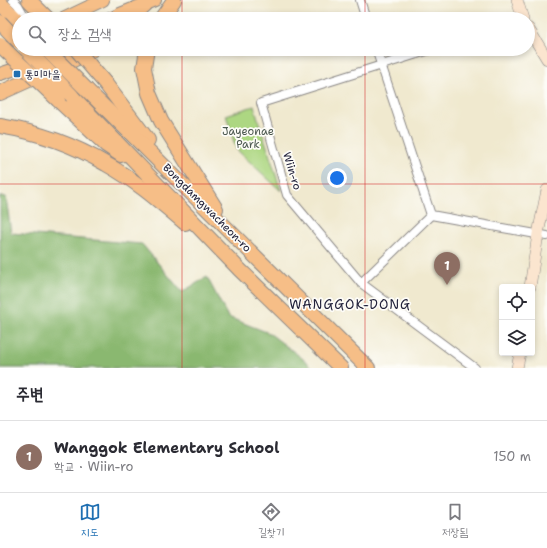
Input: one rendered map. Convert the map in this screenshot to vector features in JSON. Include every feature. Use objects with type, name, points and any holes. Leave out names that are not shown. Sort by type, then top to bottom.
[{"type":"highway","points":[[166,12],[174,0]]},
{"type":"highway","points":[[20,2],[36,12]]},
{"type":"highway","points":[[128,12],[147,2]]},
{"type":"highway","points":[[0,3],[12,15]]},
{"type":"highway","points":[[0,22],[12,34]]},
{"type":"highway","points":[[0,45],[106,145],[147,172]]},
{"type":"highway","name":"Bongdamgwacheon-ro","points":[[33,56],[240,269],[341,368]]},
{"type":"highway","name":"Bongdamgwacheon-ro","points":[[53,56],[368,368]]},
{"type":"highway","points":[[0,93],[80,56]]},
{"type":"highway","points":[[82,56],[105,83],[176,177]]},
{"type":"highway","points":[[147,56],[144,68],[149,92],[161,121],[228,230]]},
{"type":"highway","points":[[0,126],[47,137],[72,147],[106,164],[148,192],[240,269]]},
{"type":"main road","points":[[78,12],[103,0]]},
{"type":"main road","points":[[0,50],[12,44]]},
{"type":"main road","points":[[0,74],[15,69],[39,56]]},
{"type":"street","points":[[360,0],[364,12]]},
{"type":"street","points":[[517,0],[521,12]]},
{"type":"street","points":[[20,2],[24,12]]},
{"type":"street","points":[[535,40],[547,60]]},
{"type":"street","points":[[379,56],[431,215]]},
{"type":"street","name":"Wiin-ro","points":[[411,56],[261,103],[287,195],[361,283],[475,368]]},
{"type":"street","points":[[531,284],[542,235],[547,190]]},
{"type":"street","points":[[431,215],[542,235]]},
{"type":"street","points":[[361,283],[431,215]]},
{"type":"street","points":[[517,368],[519,356]]},
{"type":"green space","name":"Jayeonae Park","points":[[254,106],[281,191],[236,149],[226,115]]},
{"type":"green space","points":[[0,196],[6,197],[11,233],[142,244],[182,292],[207,277],[228,317],[269,333],[313,368],[0,368]]},
{"type":"place","name":"통미마을","points":[[17,74]]},
{"type":"place","name":"Wanggok Elementary School","points":[[447,285]]},
{"type":"district","name":"WANGGOK-DONG","points":[[350,304]]}]
